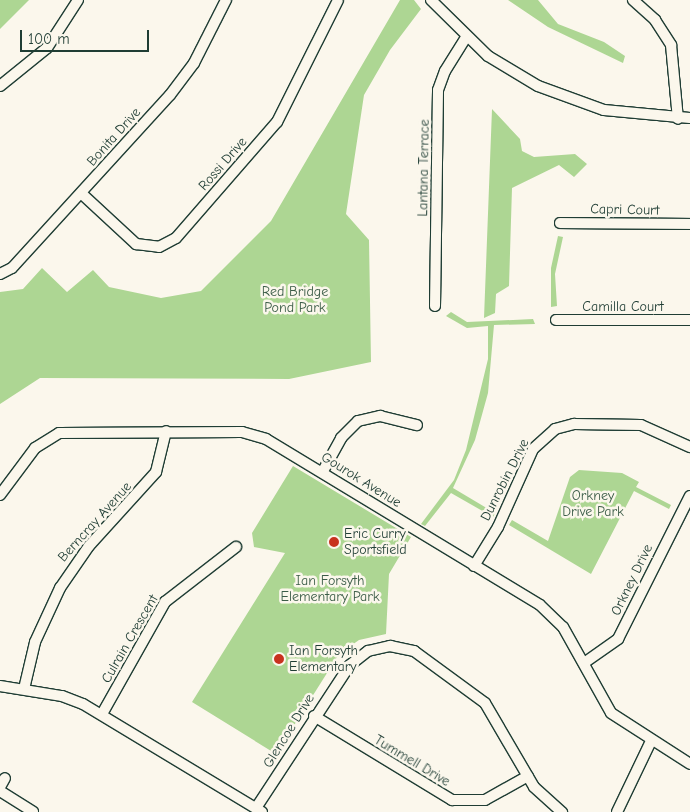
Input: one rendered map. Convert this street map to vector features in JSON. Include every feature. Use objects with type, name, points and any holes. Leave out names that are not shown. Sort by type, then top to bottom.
[{"type":"street","points":[[0,86],[47,48],[78,0]]},
{"type":"street","name":"Bonita Drive","points":[[0,274],[12,268],[82,194],[184,77],[226,0]]},
{"type":"street","name":"Rossi Drive","points":[[82,194],[136,244],[160,247],[176,238],[278,122],[338,0]]},
{"type":"street","points":[[430,0],[466,38],[510,72],[578,102],[636,116],[690,118]]},
{"type":"street","points":[[633,0],[655,20],[671,45],[678,119]]},
{"type":"street","name":"Lantana Terrace","points":[[435,306],[438,90],[444,71],[466,38]]},
{"type":"street","name":"Capri Court","points":[[560,223],[690,224]]},
{"type":"street","name":"Camilla Court","points":[[556,320],[690,320]]},
{"type":"street","points":[[323,471],[345,432],[358,421],[380,416],[417,425]]},
{"type":"street","name":"Dunrobin Drive","points":[[474,566],[498,527],[533,449],[556,429],[574,424],[641,426],[690,447]]},
{"type":"street","name":"Gourok Avenue","points":[[0,495],[35,448],[53,436],[166,431],[256,435],[323,471],[551,614],[584,663],[611,713],[690,764]]},
{"type":"street","name":"Berncray Avenue","points":[[24,689],[35,642],[63,582],[89,546],[156,472],[166,431]]},
{"type":"street","name":"Orkney Drive","points":[[584,663],[606,652],[618,639],[690,496]]},
{"type":"street","name":"Culrain Crescent","points":[[102,714],[165,602],[236,547]]},
{"type":"street","name":"Glencoe Drive","points":[[259,810],[314,716],[358,657],[373,648],[408,649],[485,703],[528,776],[562,812]]},
{"type":"street","points":[[0,686],[62,696],[102,714],[259,810]]},
{"type":"street","name":"Tummell Drive","points":[[314,716],[452,800],[484,800],[528,776]]},
{"type":"street","points":[[617,812],[651,740]]},
{"type":"street","points":[[0,791],[34,812]]},
{"type":"green space","points":[[0,0],[29,0],[0,29]]},
{"type":"green space","name":"Red Bridge Pond Park","points":[[400,0],[414,0],[421,9],[390,50],[364,95],[346,214],[369,240],[371,362],[289,379],[40,378],[0,404],[0,292],[23,289],[42,268],[67,292],[93,270],[109,287],[161,298],[201,291],[271,221]]},
{"type":"green space","points":[[508,0],[538,0],[558,24],[604,42],[625,56],[623,63],[548,27]]},
{"type":"green space","points":[[492,109],[520,139],[522,151],[534,157],[575,154],[587,164],[574,177],[559,165],[512,188],[509,286],[496,294],[495,313],[484,318]]},
{"type":"green space","points":[[558,236],[563,237],[555,274],[557,306],[551,307],[551,268]]},
{"type":"green space","points":[[451,312],[467,322],[533,319],[535,324],[494,325],[488,393],[475,440],[453,488],[495,513],[493,517],[451,493],[425,526],[421,524],[454,480],[466,450],[488,359],[488,326],[467,328],[446,316]]},
{"type":"green space","name":"Ian Forsyth Elementary Park","points":[[293,466],[411,537],[389,574],[386,634],[359,640],[339,654],[276,754],[192,702],[285,553],[254,547],[252,533]]},
{"type":"green space","name":"Orkney Drive Park","points":[[579,470],[622,473],[639,482],[636,487],[671,505],[669,509],[634,491],[591,574],[509,525],[512,520],[548,541],[570,477]]},
{"type":"place","name":"Eric Curry Sportsfield","points":[[334,542]]},
{"type":"place","name":"Ian Forsyth Elementary","points":[[279,659]]}]
